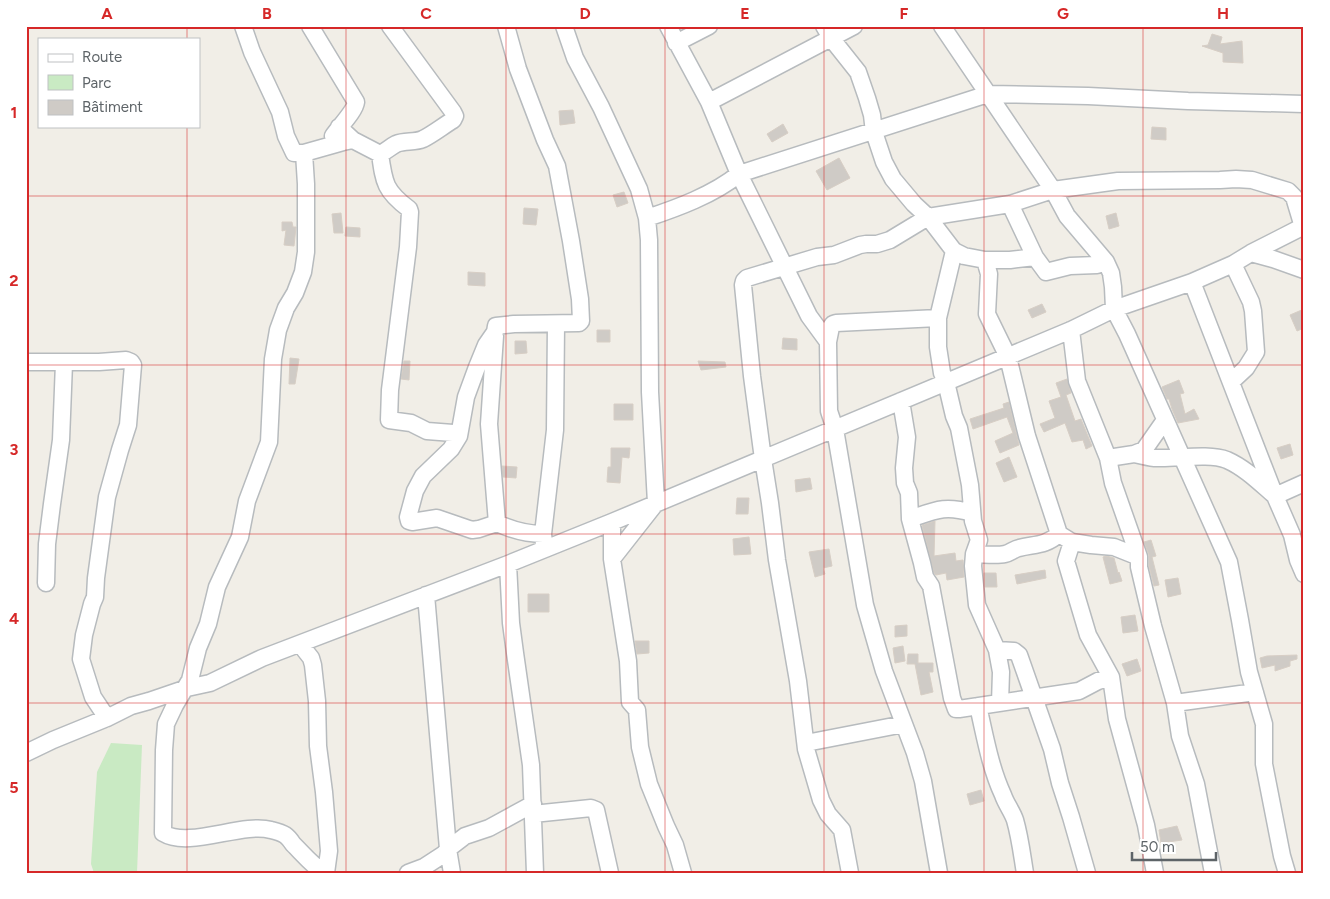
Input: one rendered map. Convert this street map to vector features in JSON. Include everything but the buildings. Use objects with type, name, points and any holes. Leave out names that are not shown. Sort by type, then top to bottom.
[{"type":"street","points":[[243,26],[252,52],[280,112],[286,136],[294,153],[304,153],[354,140]]},
{"type":"street","points":[[339,127],[354,140],[380,154],[387,152],[396,144],[404,141],[413,142],[423,139],[453,120],[455,116],[453,112],[390,26]]},
{"type":"street","points":[[497,523],[489,424],[496,326],[579,323],[581,321],[580,299],[557,166],[518,69],[506,26]]},
{"type":"street","points":[[564,26],[575,58],[601,107],[639,189],[647,218],[649,240],[650,392],[656,503],[612,560]]},
{"type":"street","points":[[668,26],[709,102],[738,174],[810,316],[828,342]]},
{"type":"street","points":[[676,43],[709,26]]},
{"type":"street","points":[[709,102],[824,31],[854,26]]},
{"type":"street","points":[[942,26],[1052,190],[1067,216],[1106,262],[1111,273],[1114,309],[1229,562],[1249,672],[1264,724],[1264,764],[1287,873]]},
{"type":"street","points":[[317,30],[356,102],[354,108],[326,146]]},
{"type":"street","points":[[824,31],[858,72],[872,115],[874,132],[884,162],[893,179],[928,217],[954,252],[985,260],[1035,257]]},
{"type":"street","points":[[647,218],[686,204],[730,182],[738,174],[988,94],[1304,104]]},
{"type":"street","points":[[300,644],[311,658],[317,701],[318,746],[329,851],[325,873],[316,868],[284,834],[270,830],[250,829],[184,837],[170,836],[163,832],[166,724],[175,705],[187,688],[192,675],[194,660],[208,624],[217,587],[240,537],[247,501],[269,442],[273,358],[278,330],[303,272],[306,252],[304,153]]},
{"type":"street","points":[[380,154],[382,174],[386,187],[410,212],[408,247],[390,390],[389,420],[411,423],[427,431],[453,433],[459,436]]},
{"type":"street","points":[[26,753],[131,706],[149,702],[187,688],[210,683],[262,658],[508,564],[544,542],[612,522],[656,503],[763,459],[835,429],[946,382],[1008,357],[1114,309],[1192,282],[1233,264],[1303,226],[1292,193],[1252,180],[1236,179],[1118,180],[1052,190],[1010,204],[928,217],[890,240],[877,244],[860,245],[834,255],[747,278],[744,281],[752,376],[763,459],[806,743],[811,770],[821,800],[828,814],[842,830],[850,873]]},
{"type":"street","points":[[1010,204],[1035,257],[1046,272],[1070,266],[1097,265],[1106,262]]},
{"type":"street","points":[[954,252],[938,318],[938,338],[941,365],[954,416],[959,428],[970,485],[974,528],[979,540],[974,554],[973,566],[977,606],[997,650],[1001,672],[1000,703]]},
{"type":"street","points":[[1251,253],[1304,270]]},
{"type":"street","points":[[985,260],[989,274],[987,314],[1008,357],[1027,436],[1066,538],[1066,561],[1088,635],[1111,677],[1118,719],[1146,826],[1155,873]]},
{"type":"street","points":[[1231,382],[1246,368],[1256,352],[1251,302],[1233,264]]},
{"type":"street","points":[[1192,282],[1302,564]]},
{"type":"street","points":[[938,318],[836,323],[831,327],[828,342],[829,411],[835,429],[865,605],[884,671],[915,753],[923,781],[939,873]]},
{"type":"street","points":[[544,542],[554,430],[556,324]]},
{"type":"street","points":[[1071,330],[1077,381],[1108,458],[1113,483],[1139,557],[1139,567],[1153,626],[1175,703],[1180,736],[1196,784],[1213,873]]},
{"type":"street","points":[[495,332],[486,345],[466,397],[459,436],[451,450],[423,476],[415,491],[408,517],[409,521],[412,522],[437,518],[472,530],[497,523],[511,530],[531,534],[544,542]]},
{"type":"street","points":[[26,362],[64,363],[126,360],[133,365],[128,425],[107,497],[95,597],[84,635],[81,659],[93,697],[107,718]]},
{"type":"street","points":[[46,583],[47,544],[61,440],[64,363]]},
{"type":"street","points":[[901,401],[907,437],[904,468],[909,493],[910,519],[925,577],[931,586],[956,709],[1079,691],[1098,681],[1111,677]]},
{"type":"street","points":[[1108,458],[1134,454],[1144,450],[1165,420]]},
{"type":"street","points":[[1134,454],[1155,458],[1217,458],[1226,460],[1250,474],[1275,496]]},
{"type":"street","points":[[1275,496],[1304,483]]},
{"type":"street","points":[[910,519],[945,508],[972,513]]},
{"type":"street","points":[[612,522],[612,560],[628,661],[630,702],[637,710],[640,747],[649,784],[675,845],[683,873]]},
{"type":"street","points":[[974,554],[1004,554],[1052,540],[1066,538],[1091,546],[1114,547],[1139,557]]},
{"type":"street","points":[[508,564],[512,623],[530,754],[535,873]]},
{"type":"street","points":[[426,595],[448,849],[452,873]]},
{"type":"street","points":[[997,650],[1014,651],[1019,655],[1052,749],[1060,783],[1087,873]]},
{"type":"street","points":[[1175,703],[1255,692]]},
{"type":"street","points":[[978,706],[997,779],[1014,820],[1025,873]]},
{"type":"street","points":[[806,743],[904,724]]},
{"type":"street","points":[[408,873],[424,867],[444,854],[465,836],[533,809],[594,808],[598,811],[610,873]]},
{"type":"green space","points":[[111,743],[142,745],[137,873],[94,873],[91,864],[97,772]]}]
